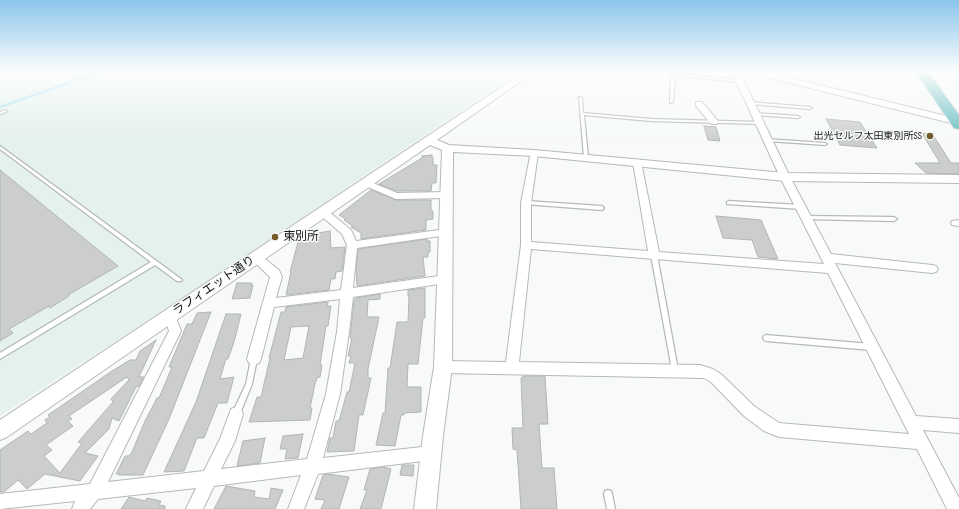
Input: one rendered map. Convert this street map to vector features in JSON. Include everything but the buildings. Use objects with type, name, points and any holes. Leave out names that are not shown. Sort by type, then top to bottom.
[{"type":"highway","points":[[940,96],[958,119]]},
{"type":"highway","points":[[945,96],[958,119]]},
{"type":"street","name":"ラフィエット通り","points":[[0,431],[495,96]]},
{"type":"street","points":[[747,96],[785,177],[834,269],[956,509]]},
{"type":"street","points":[[860,96],[958,119]]},
{"type":"street","points":[[699,104],[714,122]]},
{"type":"street","points":[[428,141],[448,148],[586,157],[785,177],[959,179]]},
{"type":"street","points":[[425,509],[443,367],[448,148]]},
{"type":"street","points":[[512,367],[526,245],[526,203],[534,153]]},
{"type":"street","points":[[637,162],[654,255]]},
{"type":"street","points":[[366,183],[396,196],[447,195]]},
{"type":"street","points":[[296,509],[313,465],[333,394],[343,332],[352,245],[348,232],[323,212]]},
{"type":"street","points":[[352,245],[447,232]]},
{"type":"street","points":[[526,245],[834,269]]},
{"type":"street","points":[[254,359],[276,276],[275,273],[256,258]]},
{"type":"street","points":[[828,258],[932,269]]},
{"type":"street","points":[[270,303],[346,294],[446,279]]},
{"type":"street","points":[[80,509],[95,490],[175,331],[170,316]]},
{"type":"street","points":[[443,367],[675,370],[708,373],[716,378],[759,420],[779,430],[921,442]]},
{"type":"street","points":[[194,509],[227,441],[236,414]]},
{"type":"street","points":[[911,422],[959,426]]},
{"type":"street","points":[[0,502],[95,490],[209,479],[313,465],[431,453]]},
{"type":"lane","points":[[671,96],[671,102]]},
{"type":"lane","points":[[580,98],[586,157]]},
{"type":"lane","points":[[582,114],[651,120],[714,122],[755,114],[810,108]]},
{"type":"lane","points":[[755,114],[798,117]]},
{"type":"lane","points":[[768,140],[825,144]]},
{"type":"lane","points":[[0,147],[179,280]]},
{"type":"lane","points":[[729,202],[804,213],[894,219]]},
{"type":"lane","points":[[526,203],[602,208]]},
{"type":"lane","points":[[654,255],[675,370]]},
{"type":"lane","points":[[0,356],[155,262]]},
{"type":"lane","points":[[766,338],[874,347]]},
{"type":"lane","points":[[236,414],[249,384],[254,359]]},
{"type":"lane","points":[[608,494],[611,509]]},
{"type":"shaded area","points":[[0,96],[484,96],[219,274],[0,416]]},
{"type":"waterway","points":[[0,107],[32,96]]},
{"type":"place","name":"出光セルフ太田東別所SS","points":[[930,136]]},
{"type":"place","name":"東別所","points":[[275,237]]}]
